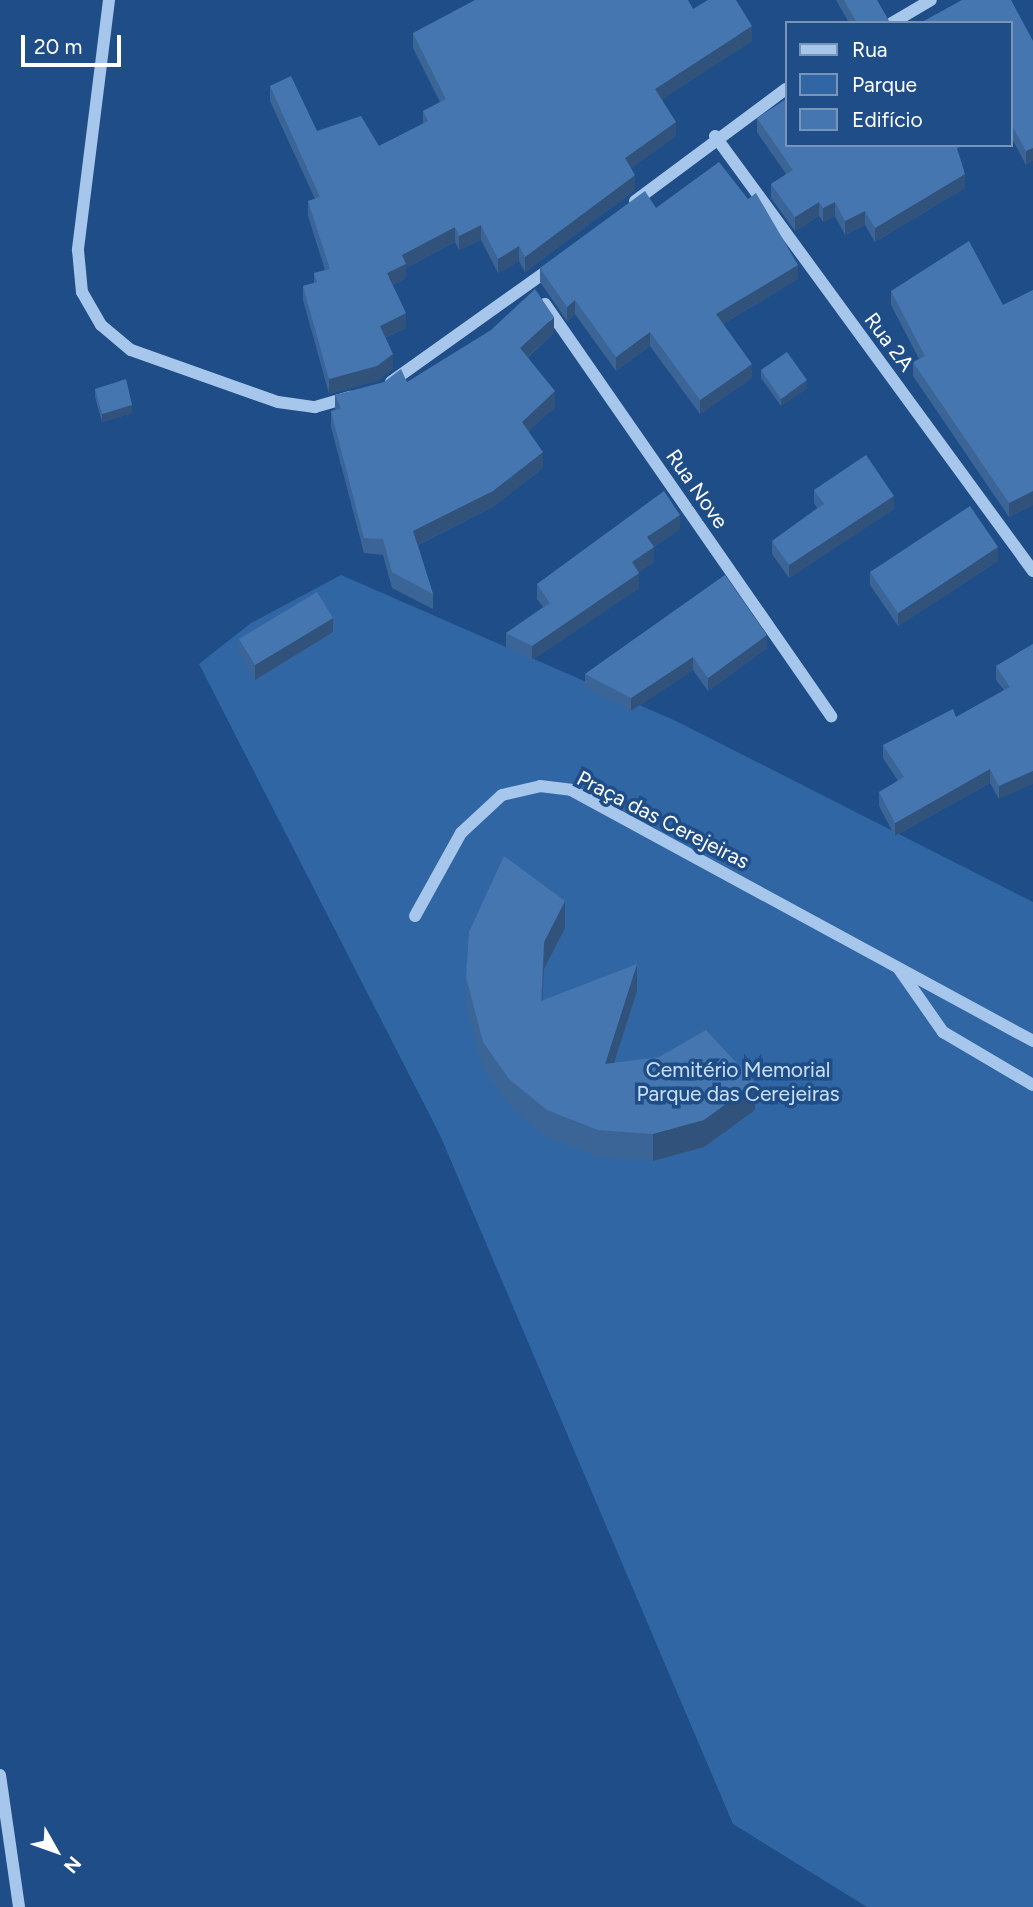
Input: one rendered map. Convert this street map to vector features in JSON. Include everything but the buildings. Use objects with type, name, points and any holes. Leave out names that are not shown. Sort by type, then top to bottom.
[{"type":"street","points":[[109,0],[78,250],[82,292],[101,325],[131,350],[278,402],[315,407],[368,393]]},
{"type":"street","points":[[895,21],[931,0]]},
{"type":"street","points":[[617,216],[715,136],[785,90]]},
{"type":"street","name":"Rua 2A","points":[[715,136],[1033,571]]},
{"type":"street","points":[[382,389],[531,284],[563,258]]},
{"type":"street","name":"Rua Nove","points":[[531,284],[831,716]]},
{"type":"street","name":"Praça das Cerejeiras","points":[[415,916],[461,832],[502,795],[540,786],[571,790],[1033,1041]]},
{"type":"street","name":"Praça das Cerejeiras","points":[[897,966],[943,1032],[1033,1085]]},
{"type":"street","points":[[0,1775],[19,1907]]},
{"type":"green space","name":"Cemitério Memorial Parque das Cerejeiras","points":[[341,575],[676,721],[1033,902],[1033,1907],[867,1907],[733,1824],[440,1135],[199,664],[251,623]]}]
